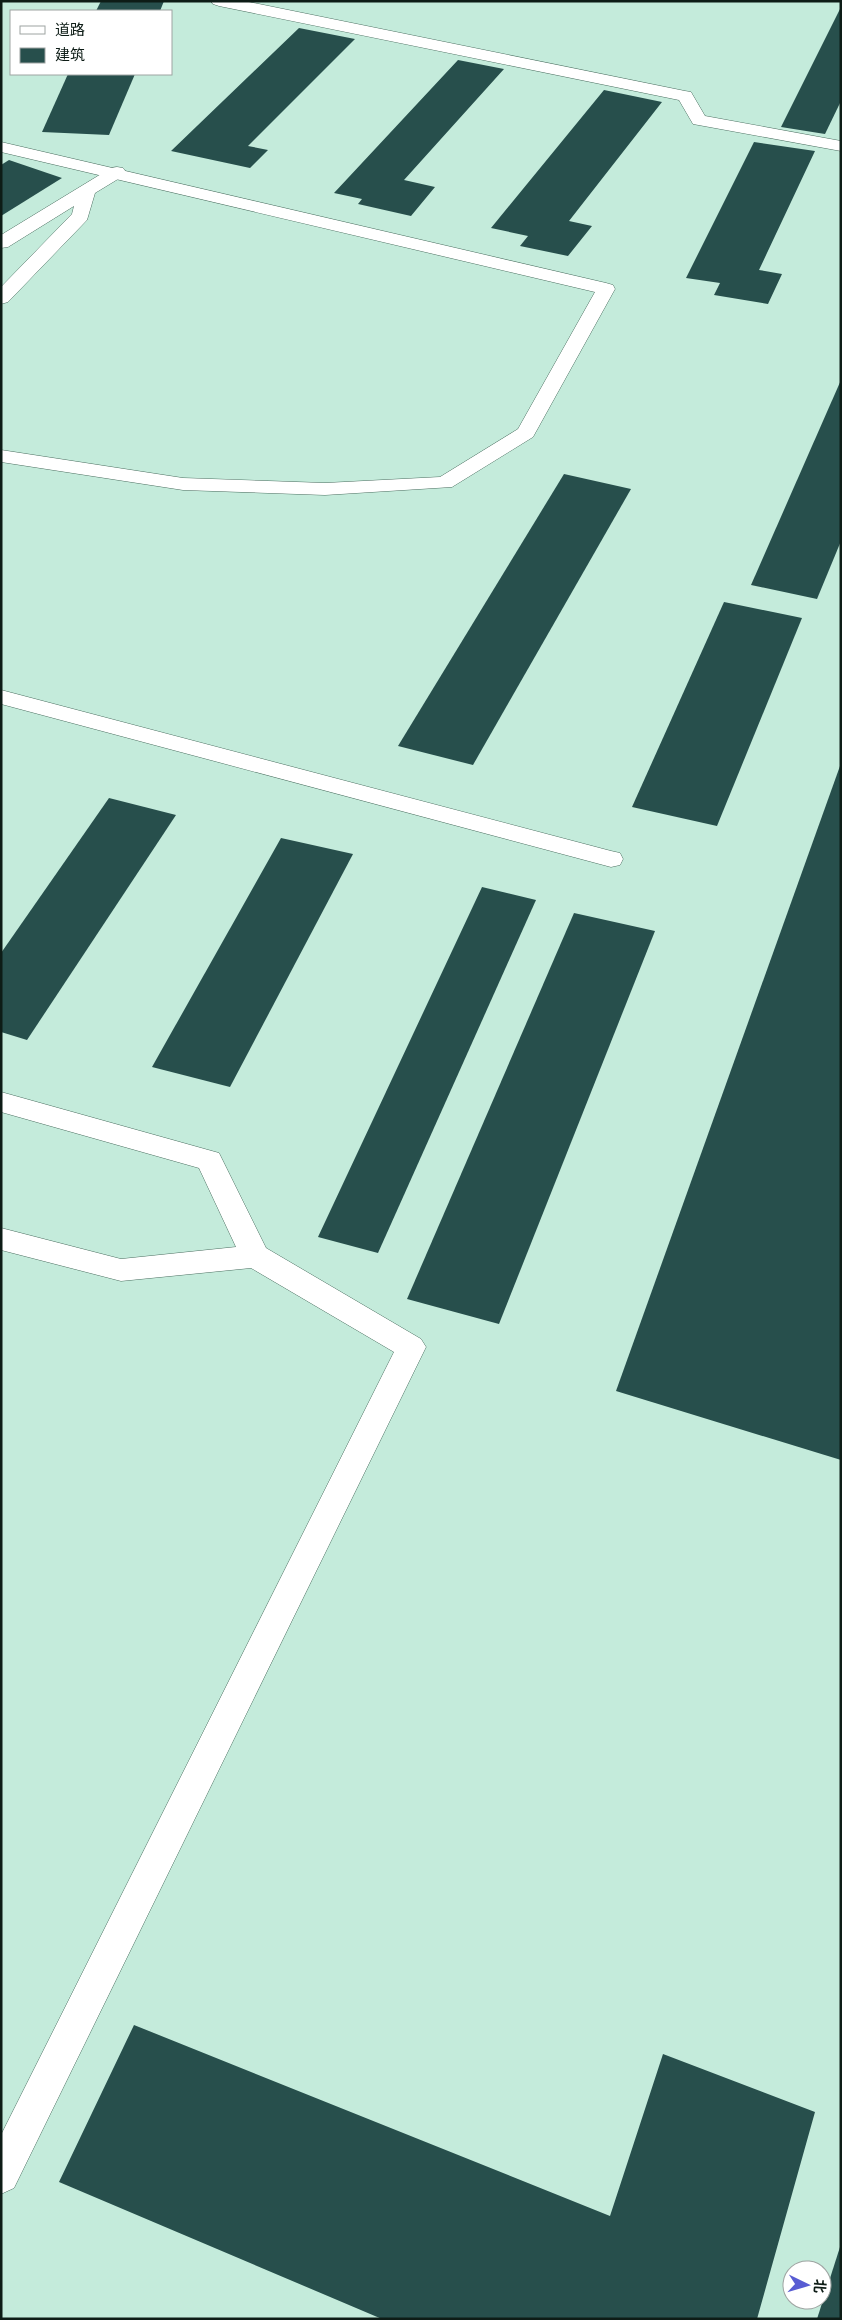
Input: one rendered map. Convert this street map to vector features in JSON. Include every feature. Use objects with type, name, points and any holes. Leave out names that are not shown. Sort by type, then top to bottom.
[{"type":"street","points":[[219,1],[684,96],[699,120],[841,146]]},
{"type":"street","points":[[1,147],[117,172],[606,289],[526,433],[445,483],[325,489],[182,484],[1,456]]},
{"type":"street","points":[[1,243],[117,172]]},
{"type":"street","points":[[1,298],[82,216],[88,190]]},
{"type":"street","points":[[1,696],[611,859]]},
{"type":"street","points":[[1,1102],[210,1160],[255,1256],[411,1346],[1,2175]]},
{"type":"street","points":[[1,1238],[121,1270],[255,1256]]},
{"type":"building","points":[[101,1],[164,1],[160,10],[96,10]]},
{"type":"building","points":[[841,7],[841,101],[825,134],[781,127]]},
{"type":"building","points":[[299,28],[355,39],[248,146],[268,150],[250,168],[171,151]]},
{"type":"building","points":[[458,60],[504,69],[404,180],[435,187],[411,216],[358,204],[362,199],[334,193]]},
{"type":"building","points":[[68,75],[135,75],[109,135],[42,132]]},
{"type":"building","points":[[604,90],[662,102],[569,221],[592,226],[568,256],[520,246],[528,236],[491,228]]},
{"type":"building","points":[[754,142],[815,151],[759,270],[782,274],[768,304],[714,295],[720,283],[686,278]]},
{"type":"building","points":[[9,160],[62,178],[1,216],[1,165]]},
{"type":"building","points":[[841,380],[841,541],[817,599],[751,585]]},
{"type":"building","points":[[564,474],[631,489],[473,765],[398,746]]},
{"type":"building","points":[[724,602],[802,618],[717,826],[632,807]]},
{"type":"building","points":[[841,766],[841,1460],[616,1391]]},
{"type":"building","points":[[109,798],[176,815],[27,1040],[1,1032],[1,953]]},
{"type":"building","points":[[281,838],[353,854],[230,1087],[152,1067]]},
{"type":"building","points":[[482,887],[536,900],[378,1253],[318,1237]]},
{"type":"building","points":[[574,913],[655,931],[499,1324],[407,1299]]},
{"type":"building","points":[[134,2025],[610,2216],[663,2054],[815,2112],[757,2319],[382,2319],[59,2182]]},
{"type":"building","points":[[840,2247],[841,2319],[817,2319],[820,2310],[832,2310],[832,2272]]}]
